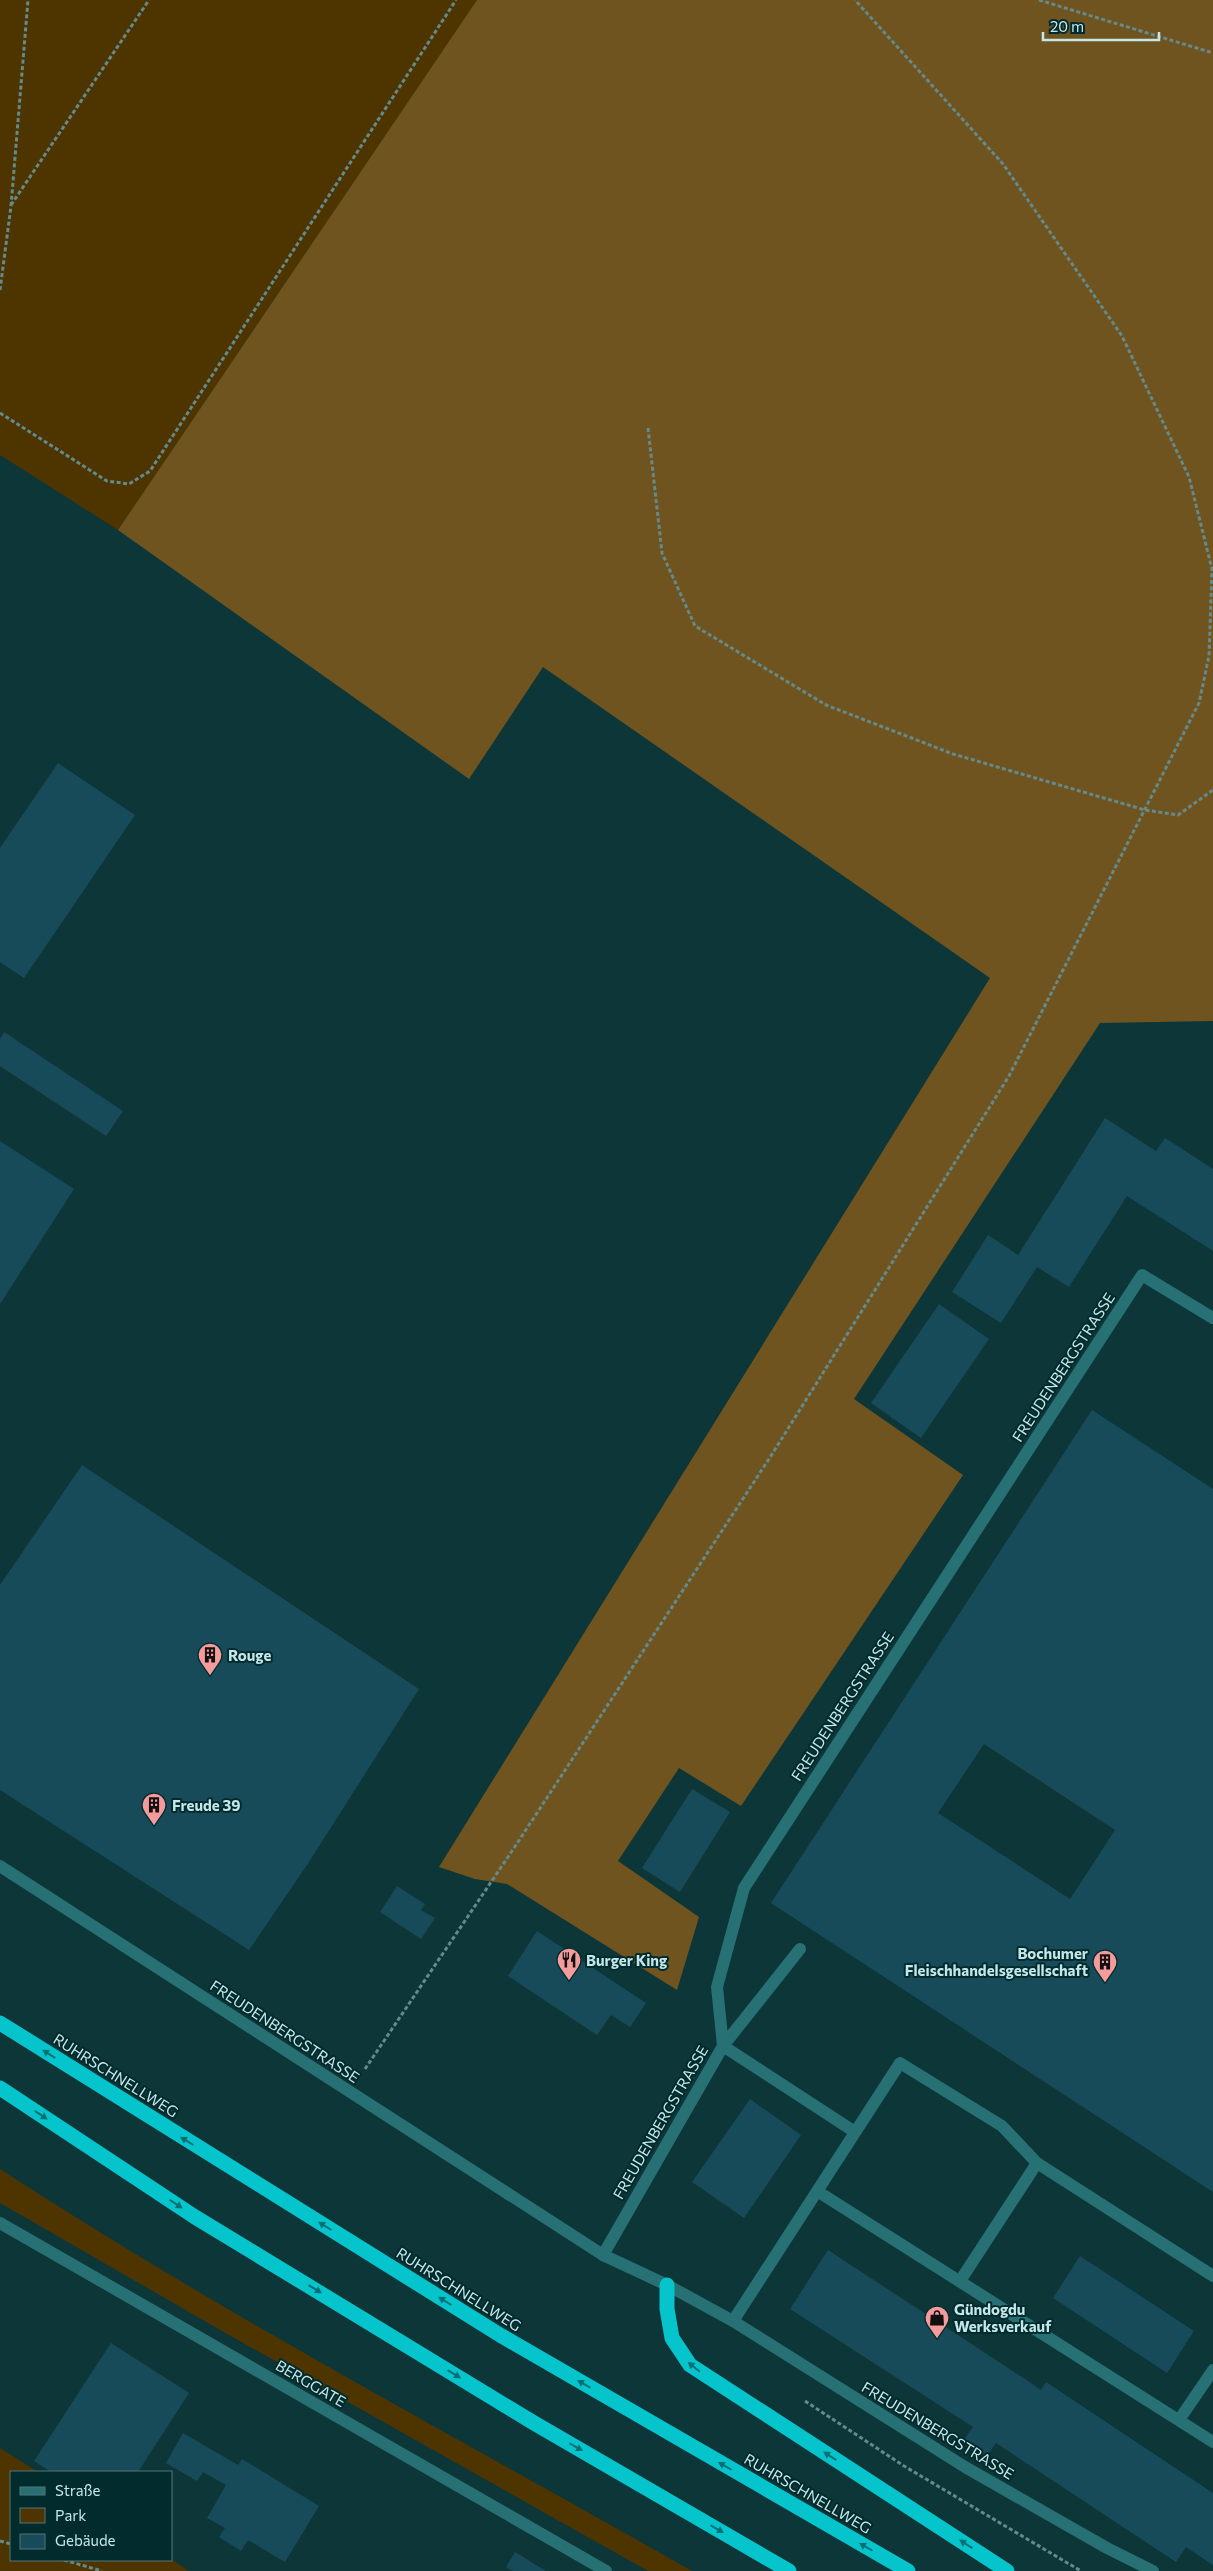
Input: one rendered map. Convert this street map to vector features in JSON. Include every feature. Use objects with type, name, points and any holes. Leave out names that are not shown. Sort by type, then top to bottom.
[{"type":"highway","name":"RUHRSCHNELLWEG","points":[[0,2023],[500,2335],[908,2571]]},
{"type":"highway","points":[[0,2088],[204,2222],[534,2423],[789,2571]]},
{"type":"highway","points":[[667,2285],[667,2309],[672,2338],[690,2365],[1007,2571]]},
{"type":"street","name":"FREUDENBERGSTRASSE","points":[[603,2255],[723,2046],[717,1987],[744,1888],[1142,1275],[1213,1318]]},
{"type":"street","name":"FREUDENBERGSTRASSE","points":[[0,1866],[603,2255],[667,2285],[732,2321],[964,2467],[1107,2548],[1153,2571]]},
{"type":"street","points":[[800,1949],[723,2046],[855,2132]]},
{"type":"street","points":[[732,2321],[900,2063],[1002,2126],[1036,2163],[1213,2276]]},
{"type":"street","points":[[960,2281],[1036,2163]]},
{"type":"street","points":[[817,2191],[1213,2442]]},
{"type":"street","name":"BERGGATE","points":[[0,2223],[606,2571]]},
{"type":"street","points":[[1179,2420],[1213,2370]]},
{"type":"path","points":[[0,290],[11,206],[28,0]]},
{"type":"path","points":[[11,206],[149,0]]},
{"type":"path","points":[[0,413],[107,481],[130,484],[150,471],[456,0]]},
{"type":"path","points":[[349,2092],[514,1848],[769,1458],[1009,1076],[1146,810],[1198,703],[1209,656],[1212,569],[1189,477],[1122,336],[1003,164],[855,0]]},
{"type":"path","points":[[1039,0],[1213,53]]},
{"type":"path","points":[[648,428],[662,553],[695,626],[826,705],[953,754],[1146,810],[1178,815],[1213,790]]},
{"type":"path","points":[[67,2561],[102,2571]]},
{"type":"green space","points":[[0,0],[477,0],[118,530],[0,455]]},
{"type":"green space","points":[[0,2169],[85,2223],[256,2326],[692,2571],[648,2571],[229,2335],[0,2203]]},
{"type":"green space","points":[[0,2448],[36,2471],[10,2471],[10,2561],[172,2560],[189,2571],[0,2571]]},
{"type":"shaded area","points":[[477,0],[1213,0],[1213,1021],[1100,1023],[854,1399],[963,1475],[741,1806],[679,1768],[618,1861],[699,1917],[677,1990],[507,1884],[475,1879],[439,1867],[990,978],[543,667],[469,779],[118,530]]},
{"type":"building","points":[[58,763],[135,815],[24,978],[0,962],[0,848]]},
{"type":"building","points":[[4,1032],[123,1111],[106,1136],[0,1066],[0,1039]]},
{"type":"building","points":[[1105,1118],[1156,1151],[1165,1138],[1213,1169],[1213,1251],[1127,1196],[1069,1287],[1037,1267],[1001,1323],[952,1292],[988,1235],[1018,1255]]},
{"type":"building","points":[[0,1141],[74,1189],[0,1304]]},
{"type":"building","points":[[939,1304],[989,1339],[921,1438],[871,1403]]},
{"type":"building","points":[[1092,1410],[1213,1489],[1213,2192],[771,1903]],"holes":[[[984,1744],[1115,1830],[1070,1899],[938,1813]]]},
{"type":"building","name":"Rouge","points":[[82,1465],[419,1689],[309,1862],[249,1950],[0,1790],[0,1585]]},
{"type":"building","points":[[692,1789],[730,1812],[680,1892],[642,1868]]},
{"type":"building","points":[[397,1886],[425,1904],[421,1910],[435,1918],[421,1939],[380,1912]]},
{"type":"building","points":[[537,1931],[646,2003],[630,2027],[611,2015],[597,2035],[508,1976]]},
{"type":"building","points":[[750,2099],[801,2135],[744,2218],[692,2182]]},
{"type":"building","points":[[828,2250],[1041,2390],[1046,2382],[1213,2493],[1213,2565],[1186,2547],[1176,2562],[996,2443],[986,2457],[963,2441],[973,2427],[790,2309]]},
{"type":"building","points":[[1080,2256],[1194,2331],[1167,2373],[1053,2298]]},
{"type":"building","points":[[111,2343],[189,2393],[139,2471],[49,2471],[34,2461]]},
{"type":"building","points":[[183,2433],[238,2465],[242,2459],[319,2506],[285,2562],[248,2540],[241,2551],[219,2537],[225,2528],[207,2518],[226,2485],[203,2472],[197,2481],[166,2463]]},
{"type":"building","points":[[515,2552],[546,2571],[513,2571],[506,2567]]},
{"type":"place","name":"Rouge","points":[[210,1676]]},
{"type":"place","name":"Freude 39","points":[[154,1826]]},
{"type":"place","name":"Burger King","points":[[569,1981]]},
{"type":"place","name":"Bochumer Fleischhandelsgesellschaft","points":[[1105,1983]]},
{"type":"place","name":"Gündogdu Werksverkauf","points":[[937,2339]]}]
